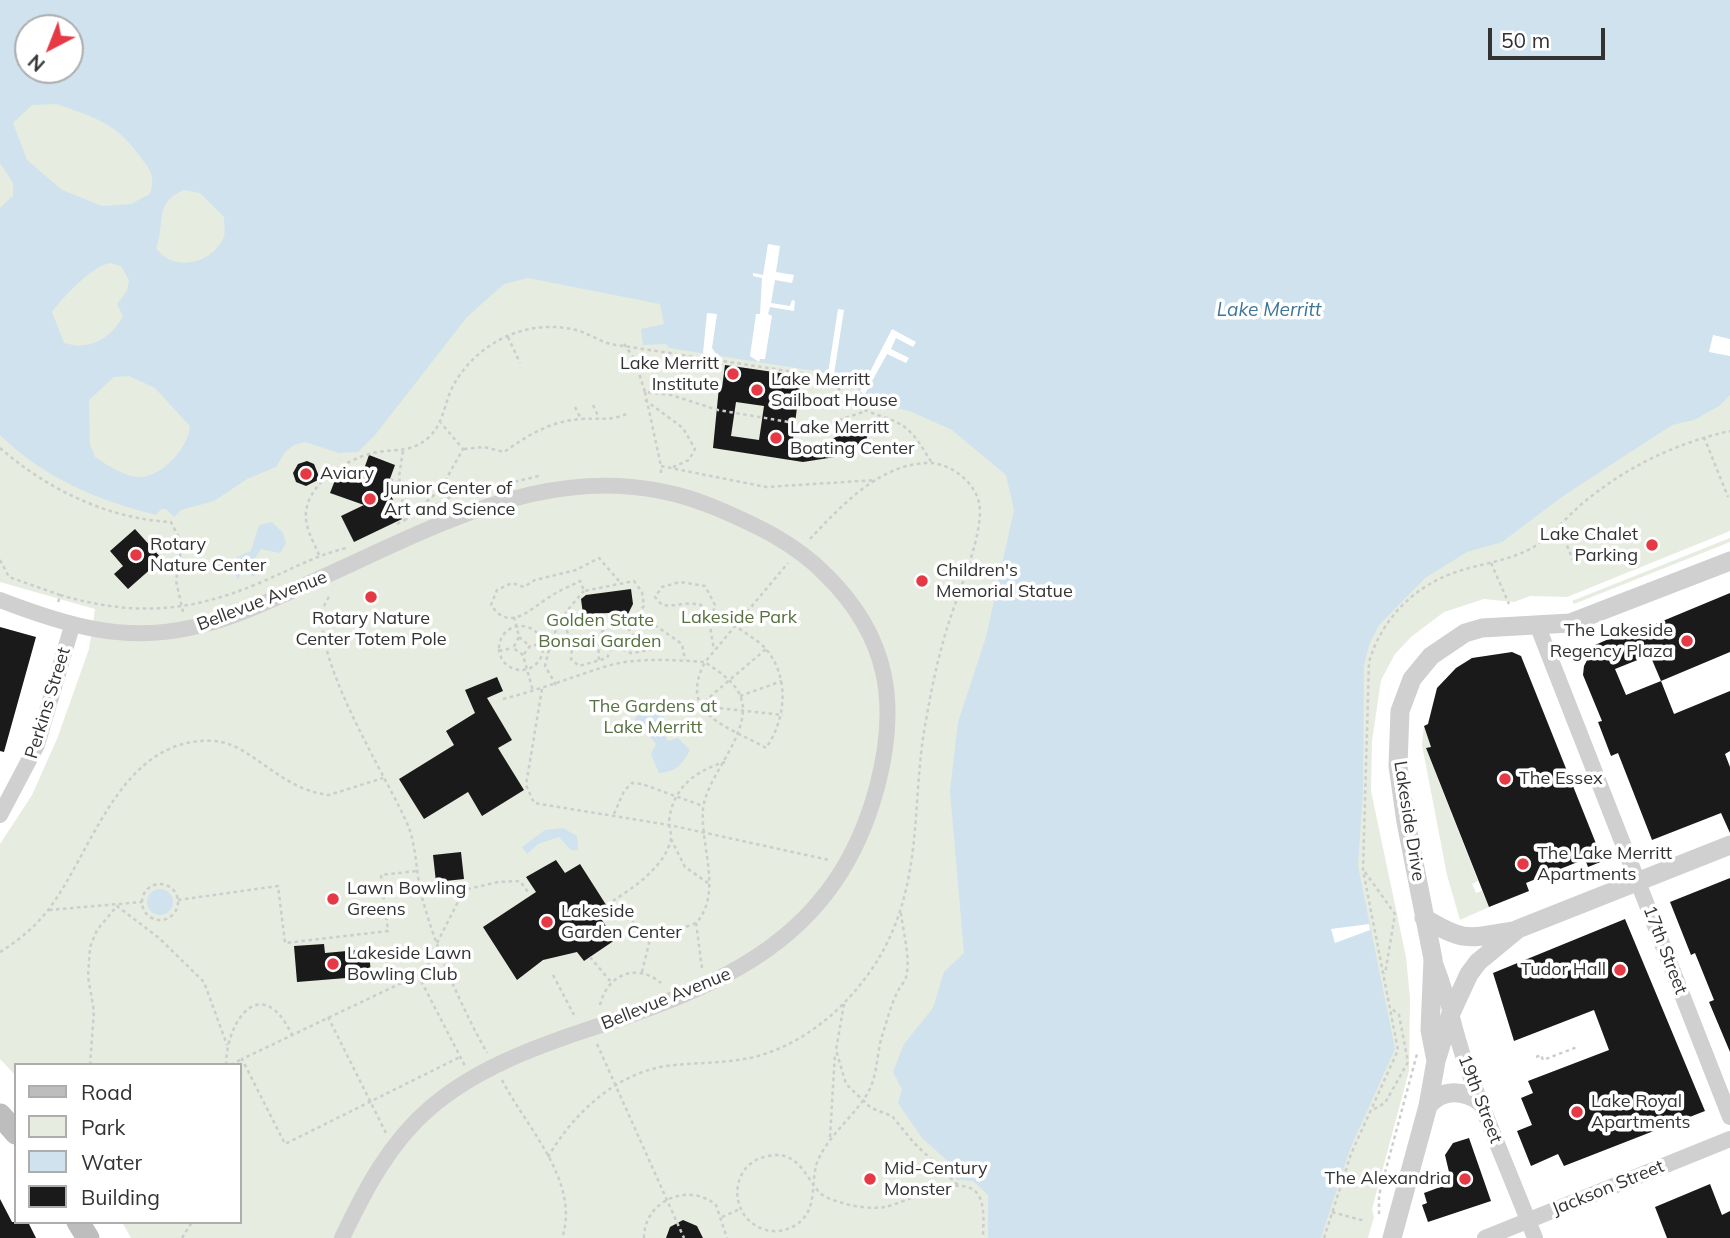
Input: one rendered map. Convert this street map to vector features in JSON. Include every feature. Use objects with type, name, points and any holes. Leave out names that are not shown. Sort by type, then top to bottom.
[{"type":"main road","points":[[0,1115],[14,1131]]},
{"type":"street","name":"Bellevue Avenue","points":[[0,600],[72,626],[132,634],[187,629],[215,622],[278,597],[439,524],[502,500],[533,492],[603,486],[666,491],[702,502],[800,550],[844,593],[876,644],[886,677],[886,749],[872,806],[846,865],[795,929],[771,949],[733,973],[642,1011],[555,1040],[472,1078],[431,1107],[395,1146],[363,1194],[342,1238]]},
{"type":"street","name":"Lakeside Drive","points":[[1436,1061],[1430,1030],[1433,959],[1400,786],[1398,727],[1412,678],[1431,656],[1465,633],[1482,628],[1538,627],[1578,620],[1730,561]]},
{"type":"street","name":"Perkins Street","points":[[0,815],[37,744],[72,626]]},
{"type":"street","name":"17th Street","points":[[1538,627],[1730,1117]]},
{"type":"street","points":[[1424,918],[1466,939],[1518,929],[1730,845]]},
{"type":"street","name":"Lakeside Drive","points":[[1392,1238],[1428,1106],[1436,1061],[1451,1013],[1469,974],[1487,953],[1518,929]]},
{"type":"street","name":"19th Street","points":[[1433,959],[1447,989],[1451,1013],[1481,1102],[1535,1238]]},
{"type":"street","points":[[1428,1106],[1441,1096],[1452,1093],[1468,1094],[1481,1102]]},
{"type":"street","name":"Jackson Street","points":[[1485,1238],[1730,1139]]},
{"type":"path","points":[[319,555],[306,523],[308,508],[321,479],[365,455],[403,451],[429,438],[440,423],[454,386],[470,362],[481,350],[526,329],[551,326],[579,330],[610,344],[821,376],[839,386],[853,403],[866,411],[898,422],[913,434],[932,463]]},
{"type":"path","points":[[508,336],[520,363]]},
{"type":"path","points":[[624,344],[634,358],[645,392],[661,473]]},
{"type":"path","points":[[645,392],[671,395],[718,410],[818,427],[866,411]]},
{"type":"path","points":[[645,400],[683,428],[695,449],[689,460],[671,468]]},
{"type":"path","points":[[593,405],[599,418]]},
{"type":"path","points":[[575,407],[581,419]]},
{"type":"path","points":[[463,449],[484,447],[504,452],[542,428],[581,419],[614,419],[626,414]]},
{"type":"path","points":[[440,423],[463,449]]},
{"type":"path","points":[[1324,1238],[1351,1154],[1398,1050],[1363,870],[1370,662],[1376,639],[1394,612],[1426,586],[1456,572],[1526,551],[1584,503],[1646,460],[1704,437],[1730,431]]},
{"type":"path","points":[[1704,437],[1728,497]]},
{"type":"path","points":[[0,448],[24,469],[76,498],[128,516],[171,522],[182,544],[176,581],[187,629]]},
{"type":"path","points":[[403,451],[400,483],[405,520],[440,489],[463,449]]},
{"type":"path","points":[[548,1157],[570,1123],[591,1103],[615,1087],[663,1067],[722,1062],[782,1048],[810,1033],[845,1001],[882,951],[901,913],[913,864],[925,723],[936,669],[968,566],[979,504],[973,489],[959,473],[932,463],[909,466],[876,480],[840,506],[810,539]]},
{"type":"path","points":[[661,466],[766,487],[876,480]]},
{"type":"path","points":[[390,479],[400,483]]},
{"type":"path","points":[[1559,526],[1573,560]]},
{"type":"path","points":[[0,560],[9,578],[60,595],[115,609],[135,611],[223,598],[310,558],[327,553]]},
{"type":"path","points":[[310,558],[314,566]]},
{"type":"path","points":[[584,591],[580,581],[550,596],[534,611],[514,617],[507,618],[497,614],[491,605],[497,590],[512,583],[524,587],[535,580],[576,570],[599,558],[620,581]]},
{"type":"path","points":[[735,625],[766,649],[782,681],[783,715],[766,748],[708,715],[699,706],[697,678],[714,650],[735,625],[789,563]]},
{"type":"path","points":[[1490,563],[1509,604]]},
{"type":"path","points":[[556,685],[545,666],[550,642],[560,618],[584,591],[620,581],[634,581],[642,592],[645,606],[638,613],[642,624]]},
{"type":"path","points":[[710,626],[715,606],[705,586],[680,582],[662,587],[655,597],[662,605],[671,607],[687,601],[701,605],[710,626],[714,650]]},
{"type":"path","points":[[54,620],[60,595]]},
{"type":"path","points":[[329,597],[324,630],[333,669],[356,726],[409,829],[417,871],[439,953],[488,1053]]},
{"type":"path","points":[[514,617],[519,637],[530,646]]},
{"type":"path","points":[[609,617],[628,628],[634,637],[656,643],[655,649],[631,653],[619,648],[611,649],[607,658],[579,666],[571,659],[572,647],[567,631],[587,621],[600,621],[609,617]]},
{"type":"path","points":[[599,660],[598,642],[603,630],[600,621]]},
{"type":"path","points":[[628,628],[649,621],[682,644],[685,660]]},
{"type":"path","points":[[516,626],[532,628],[541,644],[540,660],[536,667],[515,671],[504,664],[499,651],[500,639],[516,626]]},
{"type":"path","points":[[513,648],[519,637]]},
{"type":"path","points":[[523,655],[530,646],[541,644]]},
{"type":"path","points":[[499,651],[513,648],[523,655],[533,691]]},
{"type":"path","points":[[699,706],[766,649]]},
{"type":"path","points":[[503,699],[556,685],[609,665],[660,659],[705,662],[731,680],[740,696],[743,710],[738,732],[703,806],[709,884],[706,905],[696,923],[702,968]]},
{"type":"path","points":[[740,696],[782,681]]},
{"type":"path","points":[[542,689],[526,785],[534,803],[669,825],[805,852],[846,865]]},
{"type":"path","points":[[699,706],[783,715]]},
{"type":"path","points":[[0,952],[20,939],[49,910],[91,833],[125,785],[156,758],[184,745],[200,741],[226,744],[284,781],[321,794],[329,795],[383,778]]},
{"type":"path","points":[[709,884],[685,867],[671,839],[669,825],[676,796],[699,771],[724,762]]},
{"type":"path","points":[[613,815],[624,790],[632,783],[642,784],[703,806]]},
{"type":"path","points":[[671,839],[652,872],[611,902],[628,920],[652,930],[696,923]]},
{"type":"path","points":[[1363,870],[1395,914],[1384,977]]},
{"type":"path","points":[[178,900],[278,886],[285,943],[375,933],[388,931],[381,875],[417,871]]},
{"type":"path","points":[[436,944],[464,890],[498,882],[520,881],[528,892]]},
{"type":"path","points":[[161,884],[173,890],[178,900],[173,914],[158,920],[146,913],[142,902],[146,890],[161,884]]},
{"type":"path","points":[[49,910],[80,905],[117,906],[142,902]]},
{"type":"path","points":[[117,906],[159,938],[204,982],[227,1045]]},
{"type":"path","points":[[90,1063],[94,1011],[88,977],[90,947],[97,930],[117,906]]},
{"type":"path","points":[[1395,914],[1400,912]]},
{"type":"path","points":[[830,1137],[862,1102],[874,1082],[881,1039],[895,998],[906,977],[901,913]]},
{"type":"path","points":[[642,972],[652,930]]},
{"type":"path","points":[[235,1063],[418,975],[439,953]]},
{"type":"path","points":[[590,957],[611,982]]},
{"type":"path","points":[[600,1005],[603,990],[611,982],[631,972],[642,972],[661,984]]},
{"type":"path","points":[[418,975],[472,1078]]},
{"type":"path","points":[[553,975],[574,1015]]},
{"type":"path","points":[[845,1001],[836,1050],[830,1137],[812,1182],[812,1201],[808,1212],[791,1228],[767,1231],[753,1224],[740,1209],[737,1197],[741,1174],[759,1158],[782,1156],[793,1160],[808,1173],[812,1182],[821,1195],[846,1204],[884,1208],[917,1194],[959,1186],[976,1191],[982,1203],[983,1238]]},
{"type":"path","points":[[226,1063],[227,1045],[241,1016],[259,1002],[275,1008],[281,1014],[292,1035]]},
{"type":"path","points":[[1371,1110],[1385,1103],[1408,1062],[1399,1015],[1391,1008]]},
{"type":"path","points":[[328,1017],[395,1146]]},
{"type":"path","points":[[597,1044],[684,1238]]},
{"type":"path","points":[[1536,1057],[1541,1055],[1543,1059],[1577,1047]]},
{"type":"path","points":[[836,1050],[846,1084],[862,1102],[892,1116],[914,1143],[959,1186]]},
{"type":"path","points":[[243,1059],[285,1144],[460,1057]]},
{"type":"path","points":[[1379,1218],[1379,1195],[1414,1064]]},
{"type":"path","points":[[503,1081],[548,1157],[566,1200],[568,1215],[562,1238]]},
{"type":"path","points":[[644,1238],[647,1220],[655,1208],[681,1194],[696,1194],[716,1206],[727,1238]]},
{"type":"path","points":[[722,1217],[740,1209]]},
{"type":"path","points":[[1332,1212],[1364,1221]]},
{"type":"green space","name":"Lakeside Park","points":[[0,0],[1730,0],[1730,531],[1567,597],[1530,596],[1514,602],[1484,599],[1444,612],[1411,637],[1395,654],[1381,680],[1372,741],[1371,791],[1406,957],[1410,998],[1409,1071],[1372,1209],[1374,1217],[1368,1238],[131,1238],[123,1224],[242,1224],[242,1063],[14,1063],[14,1074],[0,1059],[0,844],[32,795],[57,739],[89,649],[95,609],[0,582]]},
{"type":"green space","points":[[1730,538],[1730,542],[1574,604],[1572,601]]},
{"type":"green space","points":[[1424,726],[1431,747],[1426,749],[1478,881],[1472,884],[1476,893],[1482,891],[1489,907],[1460,920],[1447,875],[1422,745]]},
{"type":"water","name":"Lake Merritt","points":[[0,0],[1730,0],[1730,395],[1719,406],[1694,420],[1672,425],[1563,496],[1502,542],[1467,552],[1425,578],[1379,625],[1369,645],[1364,665],[1363,791],[1358,866],[1395,1049],[1350,1149],[1321,1238],[988,1238],[988,1195],[973,1181],[957,1180],[949,1162],[922,1138],[898,1103],[902,1089],[893,1072],[904,1044],[933,1008],[944,972],[964,953],[950,791],[958,722],[986,637],[1014,510],[1006,475],[952,430],[912,412],[865,399],[865,394],[834,374],[669,348],[666,344],[643,345],[641,329],[664,324],[660,304],[528,278],[504,284],[467,317],[375,435],[358,452],[339,453],[305,442],[294,445],[285,452],[276,467],[247,479],[214,501],[181,510],[174,517],[166,509],[161,509],[156,515],[134,509],[72,486],[35,464],[0,435],[0,208],[13,196],[13,183],[0,163]],"holes":[[[56,104],[94,118],[123,137],[152,175],[150,194],[131,204],[102,206],[62,190],[27,160],[13,123],[32,105]],[[184,190],[200,193],[224,217],[225,231],[223,239],[209,255],[200,260],[181,263],[163,256],[156,248],[164,207],[174,195]],[[110,263],[121,266],[129,280],[127,291],[117,304],[123,316],[112,331],[98,341],[82,345],[64,343],[52,312],[70,291],[103,265]],[[129,376],[155,388],[190,426],[180,451],[165,466],[148,476],[128,475],[116,470],[95,457],[90,445],[89,400],[114,377]]]},
{"type":"water","points":[[272,522],[283,533],[286,543],[280,553],[261,549],[255,558],[258,573],[253,577],[248,572],[241,574],[238,579],[232,569],[237,557],[251,551],[259,525]]},
{"type":"water","points":[[651,707],[664,716],[657,724],[668,741],[678,738],[690,750],[681,764],[670,771],[659,773],[651,754],[656,744],[644,729],[633,728],[635,718]]},
{"type":"water","points":[[563,828],[577,836],[578,850],[571,850],[559,837],[538,844],[527,854],[522,847],[545,830]]},
{"type":"water","points":[[160,889],[169,893],[173,902],[169,911],[160,915],[151,911],[147,902],[151,893]]},
{"type":"pier","points":[[768,244],[780,246],[776,272],[794,275],[792,283],[775,280],[771,303],[790,306],[792,300],[795,301],[794,311],[770,307],[768,314],[772,316],[765,359],[760,359],[759,362],[750,356],[756,314],[760,314],[762,278],[753,276],[753,273],[763,275]]},
{"type":"pier","points":[[838,309],[844,310],[834,374],[828,373]]},
{"type":"pier","points":[[707,313],[717,314],[712,348],[718,357],[703,353]]},
{"type":"pier","points":[[892,329],[916,342],[913,347],[896,338],[891,349],[909,358],[906,363],[887,354],[865,394],[860,391]]},
{"type":"pier","points":[[1713,335],[1730,339],[1730,356],[1709,352]]},
{"type":"pier","points":[[1369,924],[1370,930],[1335,943],[1331,929]]},
{"type":"building","points":[[725,365],[801,376],[792,447],[831,440],[859,423],[869,432],[866,440],[835,457],[803,462],[713,448],[719,387],[722,388]],"holes":[[[736,402],[764,406],[759,440],[731,436]]]},
{"type":"building","name":"Junior Center of Art and Science","points":[[369,455],[395,465],[387,487],[402,519],[354,542],[341,516],[364,505],[330,493],[337,475],[359,483]]},
{"type":"building","name":"Aviary","points":[[307,461],[314,464],[320,479],[306,486],[296,482],[293,473],[298,464]]},
{"type":"building","name":"Rotary Nature Center","points":[[135,529],[162,559],[128,589],[114,574],[123,566],[110,551]]},
{"type":"building","points":[[631,589],[633,604],[625,620],[609,613],[583,614],[581,599],[586,595]]},
{"type":"building","points":[[1730,593],[1730,652],[1661,681],[1674,714],[1730,691],[1730,751],[1725,754],[1730,767],[1730,833],[1721,813],[1652,840],[1618,753],[1611,756],[1598,722],[1602,721],[1583,675],[1584,666],[1595,645],[1627,631],[1629,635]],"holes":[[[1650,655],[1661,681],[1626,695],[1615,669]]]},
{"type":"building","points":[[0,627],[36,637],[4,752],[0,751]]},
{"type":"building","name":"The Essex","points":[[1512,652],[1521,656],[1603,861],[1588,867],[1585,859],[1526,883],[1529,891],[1489,907],[1426,748],[1431,747],[1424,726],[1428,724],[1437,688],[1456,668],[1472,658]]},
{"type":"building","points":[[497,677],[503,691],[487,698],[512,740],[498,748],[524,790],[482,816],[468,792],[424,819],[399,779],[454,745],[446,731],[475,713],[465,690]]},
{"type":"building","points":[[461,852],[464,879],[436,882],[433,855]]},
{"type":"building","name":"Lakeside Garden Center","points":[[556,860],[565,873],[580,864],[610,911],[600,917],[615,940],[584,961],[577,952],[543,960],[517,980],[483,927],[536,892],[526,877]]},
{"type":"building","points":[[1730,878],[1730,1052],[1709,1002],[1714,1000],[1695,953],[1691,955],[1670,902]]},
{"type":"building","points":[[1625,919],[1705,1111],[1564,1166],[1558,1154],[1531,1166],[1517,1131],[1532,1125],[1521,1098],[1533,1093],[1528,1081],[1609,1050],[1594,1010],[1514,1041],[1493,973]]},
{"type":"building","name":"Lakeside Lawn Bowling Club","points":[[324,944],[325,953],[369,949],[371,976],[297,982],[294,946]]},
{"type":"building","name":"The Alexandria","points":[[1469,1138],[1491,1201],[1428,1222],[1422,1205],[1427,1203],[1424,1193],[1443,1186],[1449,1172],[1445,1155],[1453,1143]]},
{"type":"building","points":[[1710,1184],[1722,1215],[1730,1211],[1730,1238],[1667,1238],[1655,1207]]},
{"type":"building","points":[[0,1199],[12,1222],[29,1224],[36,1238],[0,1238]]},
{"type":"building","points":[[683,1220],[697,1226],[703,1238],[666,1238],[670,1227]]},
{"type":"place","name":"Lake Merritt Institute","points":[[733,374]]},
{"type":"place","name":"Lake Merritt Sailboat House","points":[[757,390]]},
{"type":"place","name":"Lake Merritt Boating Center","points":[[776,438]]},
{"type":"place","name":"Aviary","points":[[306,474]]},
{"type":"place","name":"Junior Center of Art and Science","points":[[370,499]]},
{"type":"place","name":"Lake Chalet Parking","points":[[1652,545]]},
{"type":"place","name":"Rotary Nature Center","points":[[136,555]]},
{"type":"place","name":"Children's Memorial Statue","points":[[922,581]]},
{"type":"place","name":"Rotary Nature Center Totem Pole","points":[[371,597]]},
{"type":"place","name":"The Lakeside Regency Plaza","points":[[1687,641]]},
{"type":"place","name":"The Essex","points":[[1505,779]]},
{"type":"place","name":"The Lake Merritt Apartments","points":[[1523,864]]},
{"type":"place","name":"Lawn Bowling Greens","points":[[333,899]]},
{"type":"place","name":"Lakeside Garden Center","points":[[547,922]]},
{"type":"place","name":"Lakeside Lawn Bowling Club","points":[[333,964]]},
{"type":"place","name":"Tudor Hall","points":[[1620,970]]},
{"type":"place","name":"Lake Royal Apartments","points":[[1577,1112]]},
{"type":"place","name":"Mid-Century Monster","points":[[870,1179]]},
{"type":"place","name":"The Alexandria","points":[[1465,1179]]},
{"type":"park label","name":"Golden State Bonsai Garden","points":[[600,631]]},
{"type":"park label","name":"The Gardens at Lake Merritt","points":[[653,717]]}]
